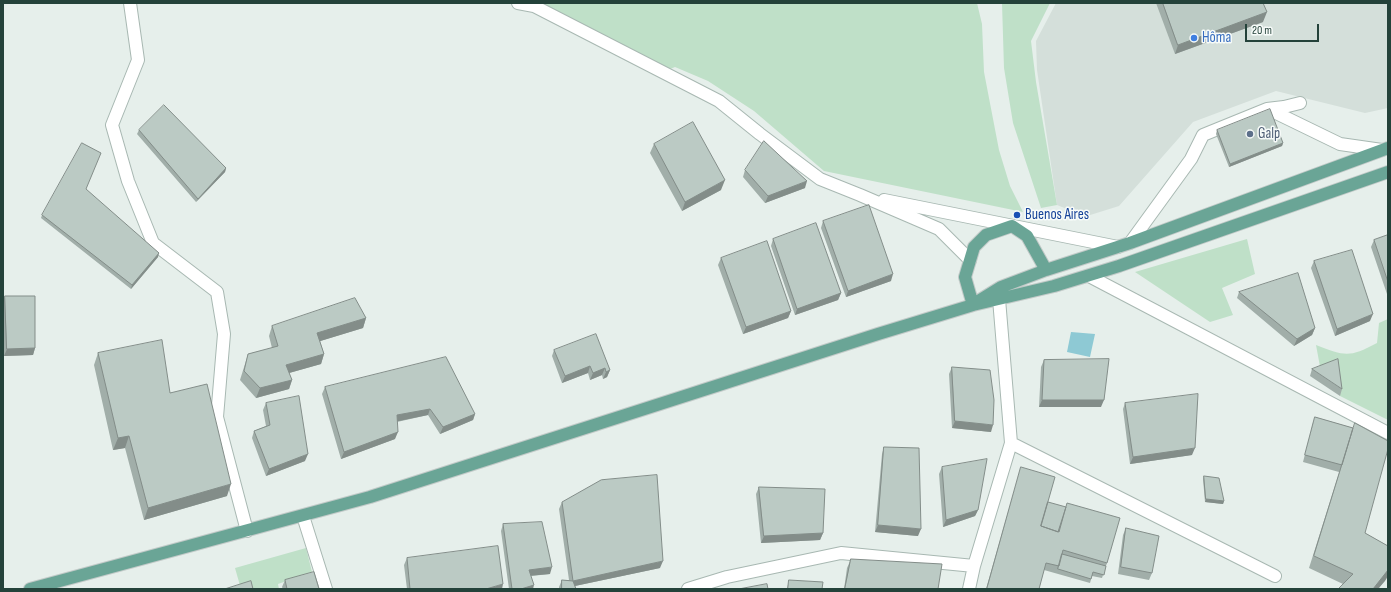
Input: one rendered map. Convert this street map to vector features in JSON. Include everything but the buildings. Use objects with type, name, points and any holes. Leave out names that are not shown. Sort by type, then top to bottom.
[{"type":"main road","points":[[973,305],[1000,287],[1046,270],[1130,243],[1385,149]]},
{"type":"main road","points":[[30,589],[370,498],[870,336],[973,305],[1054,286],[1089,276],[1388,172]]},
{"type":"main road","points":[[973,305],[965,277],[974,247],[986,235],[1012,226],[1026,236],[1046,270]]},
{"type":"street","points":[[130,3],[138,60],[112,125],[128,181],[153,243],[217,292],[224,334],[217,417],[247,531]]},
{"type":"street","points":[[518,3],[534,6],[719,101],[820,179],[939,229],[970,260]]},
{"type":"street","points":[[1130,243],[1191,158],[1203,135],[1267,109],[1300,103]]},
{"type":"street","points":[[1267,109],[1340,144],[1385,149]]},
{"type":"street","points":[[860,195],[1118,247]]},
{"type":"street","points":[[1089,276],[1388,433]]},
{"type":"street","points":[[969,589],[974,566],[1011,443],[999,299]]},
{"type":"street","points":[[1011,443],[1275,576]]},
{"type":"street","points":[[303,516],[326,589]]},
{"type":"street","points":[[688,589],[727,577],[841,553],[974,566]]},
{"type":"shaded area","points":[[1056,3],[1388,3],[1388,108],[1365,113],[1276,91],[1193,122],[1119,206],[1087,216],[1057,205],[1037,70],[1036,41]]},
{"type":"green space","points":[[520,3],[977,3],[982,24],[984,72],[999,150],[1010,186],[1023,212],[824,171],[754,111],[708,81],[675,67],[663,72]]},
{"type":"green space","points":[[1002,3],[1050,3],[1031,41],[1036,82],[1057,205],[1041,208],[1013,123],[1004,68]]},
{"type":"green space","points":[[1247,239],[1255,274],[1222,288],[1233,315],[1210,322],[1135,272]]},
{"type":"green space","points":[[1388,319],[1388,420],[1340,396],[1335,366],[1321,372],[1316,345],[1347,354],[1360,351],[1377,343],[1379,323]]},
{"type":"green space","points":[[306,548],[312,572],[278,584],[279,589],[241,589],[235,568]]},
{"type":"water","points":[[1071,332],[1095,334],[1090,357],[1067,352]]},
{"type":"place","name":"Hôma","points":[[1194,38]]},
{"type":"place","name":"Galp","points":[[1250,134]]},
{"type":"place","name":"Buenos Aires","points":[[1017,215]]}]
